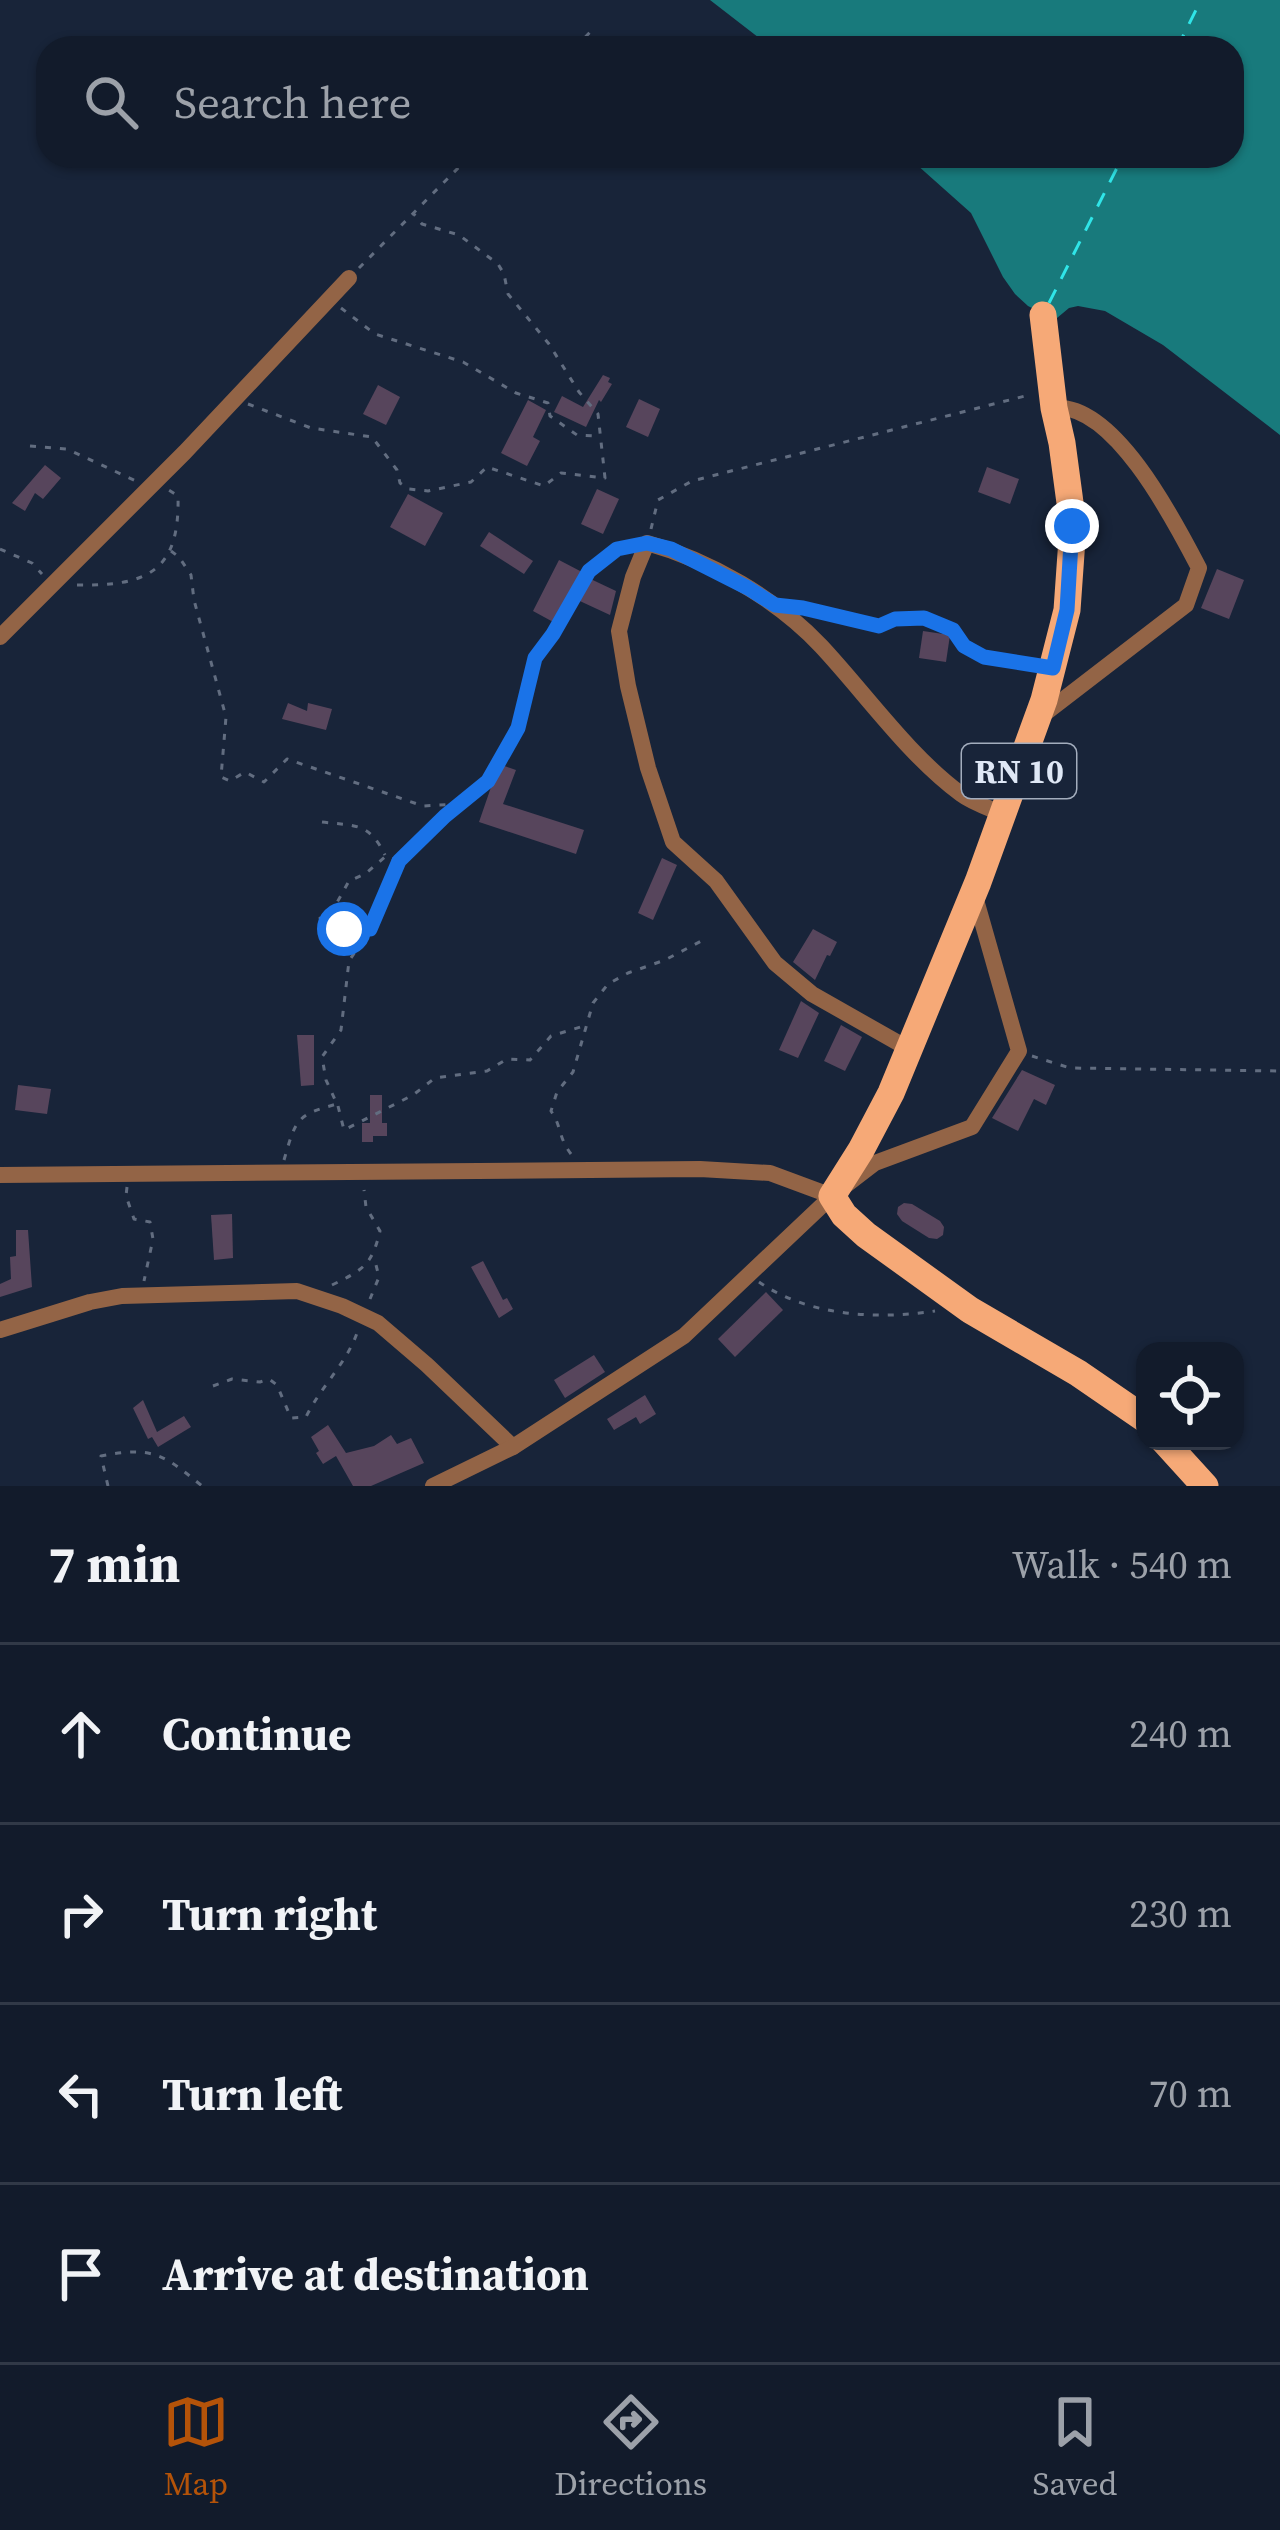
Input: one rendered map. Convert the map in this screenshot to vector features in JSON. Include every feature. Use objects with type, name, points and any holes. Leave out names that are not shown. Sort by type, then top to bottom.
[{"type":"main road","name":"RN 10","points":[[832,1196],[891,1094],[974,892],[1037,719],[1067,610],[1072,526],[1043,315]]},
{"type":"main road","points":[[832,1196],[866,1235],[970,1310],[1136,1413]]},
{"type":"main road","points":[[1172,1450],[1205,1486]]},
{"type":"street","points":[[0,638],[350,278]]},
{"type":"street","points":[[1037,719],[1186,605],[1199,568],[1154,488],[1121,446],[1091,419],[1053,399]]},
{"type":"street","points":[[909,1049],[812,994],[775,963],[716,881],[673,842],[643,748],[619,631],[647,543],[671,549],[775,605],[819,644],[916,752],[963,796],[1003,814]]},
{"type":"street","points":[[434,1486],[513,1447],[684,1336],[832,1196],[875,1163],[972,1127],[1019,1051],[974,892]]},
{"type":"street","points":[[0,1175],[700,1169],[770,1173],[832,1196]]},
{"type":"street","points":[[0,1330],[90,1302],[140,1294],[296,1292],[378,1323],[513,1447]]},
{"type":"path","points":[[586,36],[593,29]]},
{"type":"path","points":[[350,278],[458,168]]},
{"type":"path","points":[[235,399],[311,428],[372,437],[397,470],[400,483],[409,489],[428,491],[471,482],[487,467],[544,486],[561,472],[605,478],[598,413],[508,294],[498,264],[459,235],[422,224],[413,213]]},
{"type":"path","points":[[331,298],[375,334],[463,362],[516,393],[548,403],[550,416],[577,435],[599,436]]},
{"type":"path","points":[[586,1025],[550,1036],[530,1060],[507,1059],[487,1071],[435,1078],[344,1130],[322,1057],[341,1030],[349,961],[370,929],[399,861],[488,781],[518,728],[535,658],[589,571],[617,549],[647,543],[658,500],[692,481],[1053,399]]},
{"type":"path","points":[[30,446],[67,448],[150,487]]},
{"type":"path","points":[[0,549],[32,563],[51,584],[118,585],[148,577],[171,550],[179,520],[178,496],[166,489],[184,470],[185,452]]},
{"type":"path","points":[[171,550],[191,575],[226,717],[221,777],[230,781],[245,772],[264,782],[287,759],[423,806],[460,804]]},
{"type":"path","points":[[775,605],[879,626],[895,619],[924,618],[953,630],[964,646],[984,657],[1053,668]]},
{"type":"path","points":[[322,822],[369,830],[386,856],[399,861]]},
{"type":"path","points":[[370,929],[344,929],[320,918],[335,906],[350,881],[386,856]]},
{"type":"path","points":[[574,1170],[571,1154],[560,1139],[560,1124],[551,1111],[557,1092],[572,1072],[593,1003],[608,984],[705,939]]},
{"type":"path","points":[[1019,1051],[1070,1068],[1280,1071]]},
{"type":"path","points":[[280,1173],[294,1126],[308,1112],[337,1104]]},
{"type":"path","points":[[213,1386],[232,1379],[269,1379],[277,1384],[291,1418],[305,1417],[354,1345],[361,1315],[379,1277],[374,1257],[380,1231],[366,1207],[362,1172]]},
{"type":"path","points":[[128,1174],[126,1196],[134,1219],[150,1222],[153,1239],[140,1294]]},
{"type":"path","points":[[309,1295],[353,1274],[374,1257]]},
{"type":"path","points":[[748,1275],[778,1295],[865,1315],[940,1310]]},
{"type":"path","points":[[108,1486],[101,1456],[132,1450],[160,1454],[202,1486]]},
{"type":"shaded area","points":[[710,0],[1280,0],[1280,435],[1163,345],[1105,311],[1078,306],[1052,318],[1028,306],[1003,277],[971,213],[920,168],[1244,168],[1244,36],[756,36]]},
{"type":"building","points":[[603,375],[612,384],[586,427],[554,412],[562,396],[583,407]]},
{"type":"building","points":[[378,385],[400,397],[386,425],[363,414]]},
{"type":"building","points":[[639,399],[660,409],[648,437],[626,427]]},
{"type":"building","points":[[528,400],[546,410],[533,437],[540,441],[527,466],[501,453]]},
{"type":"building","points":[[45,465],[61,478],[43,499],[35,493],[25,511],[12,503]]},
{"type":"building","points":[[987,467],[1019,479],[1010,504],[978,492]]},
{"type":"building","points":[[597,489],[619,499],[603,534],[581,524]]},
{"type":"building","points":[[408,494],[443,513],[425,546],[390,527]]},
{"type":"building","points":[[489,532],[533,561],[524,574],[480,546]]},
{"type":"building","points":[[559,560],[616,591],[610,615],[569,596],[555,623],[533,611]]},
{"type":"building","points":[[1217,569],[1244,580],[1229,619],[1201,608]]},
{"type":"building","points":[[923,631],[950,635],[946,662],[919,658]]},
{"type":"building","points":[[288,703],[307,711],[308,703],[332,709],[326,730],[282,719]]},
{"type":"building","points":[[499,764],[516,770],[503,804],[584,830],[576,854],[479,822]]},
{"type":"building","points":[[662,858],[677,865],[653,920],[638,913]]},
{"type":"building","points":[[813,929],[837,942],[815,980],[793,962]]},
{"type":"building","points":[[801,1001],[819,1013],[798,1058],[779,1050]]},
{"type":"building","points":[[841,1025],[862,1037],[845,1071],[824,1061]]},
{"type":"building","points":[[297,1035],[314,1035],[314,1085],[301,1086]]},
{"type":"building","points":[[1022,1070],[1055,1085],[1046,1105],[1034,1099],[1018,1131],[992,1118]]},
{"type":"building","points":[[18,1085],[51,1089],[47,1114],[15,1110]]},
{"type":"building","points":[[370,1095],[382,1095],[387,1136],[362,1142],[362,1123],[370,1123]]},
{"type":"building","points":[[904,1203],[940,1221],[943,1235],[929,1238],[902,1221],[897,1214]]},
{"type":"building","points":[[232,1214],[233,1258],[214,1260],[211,1215]]},
{"type":"building","points":[[16,1230],[28,1230],[32,1287],[0,1297],[0,1284],[11,1279]]},
{"type":"building","points":[[483,1261],[503,1300],[507,1298],[513,1309],[499,1318],[471,1267]]},
{"type":"building","points":[[766,1292],[783,1310],[735,1357],[718,1339]]},
{"type":"building","points":[[594,1355],[605,1372],[565,1398],[554,1380]]},
{"type":"building","points":[[645,1395],[656,1414],[640,1424],[636,1417],[614,1430],[607,1419]]},
{"type":"building","points":[[143,1400],[157,1432],[184,1416],[191,1427],[158,1447],[152,1437],[148,1439],[133,1408]]},
{"type":"building","points":[[328,1425],[346,1453],[374,1446],[391,1435],[397,1444],[411,1438],[424,1463],[371,1486],[353,1486],[336,1456],[323,1464],[316,1453],[311,1437]]},
{"type":"ferry route","points":[[1183,36],[1201,0]]},
{"type":"ferry route","points":[[1049,303],[1117,168]]},
{"type":"route","points":[[344,929],[370,929],[399,861],[488,781],[518,728],[535,658],[589,571],[617,549],[647,543],[671,549],[775,605],[879,626],[895,619],[924,618],[953,630],[964,646],[984,657],[1053,668],[1067,610],[1072,526]]}]
